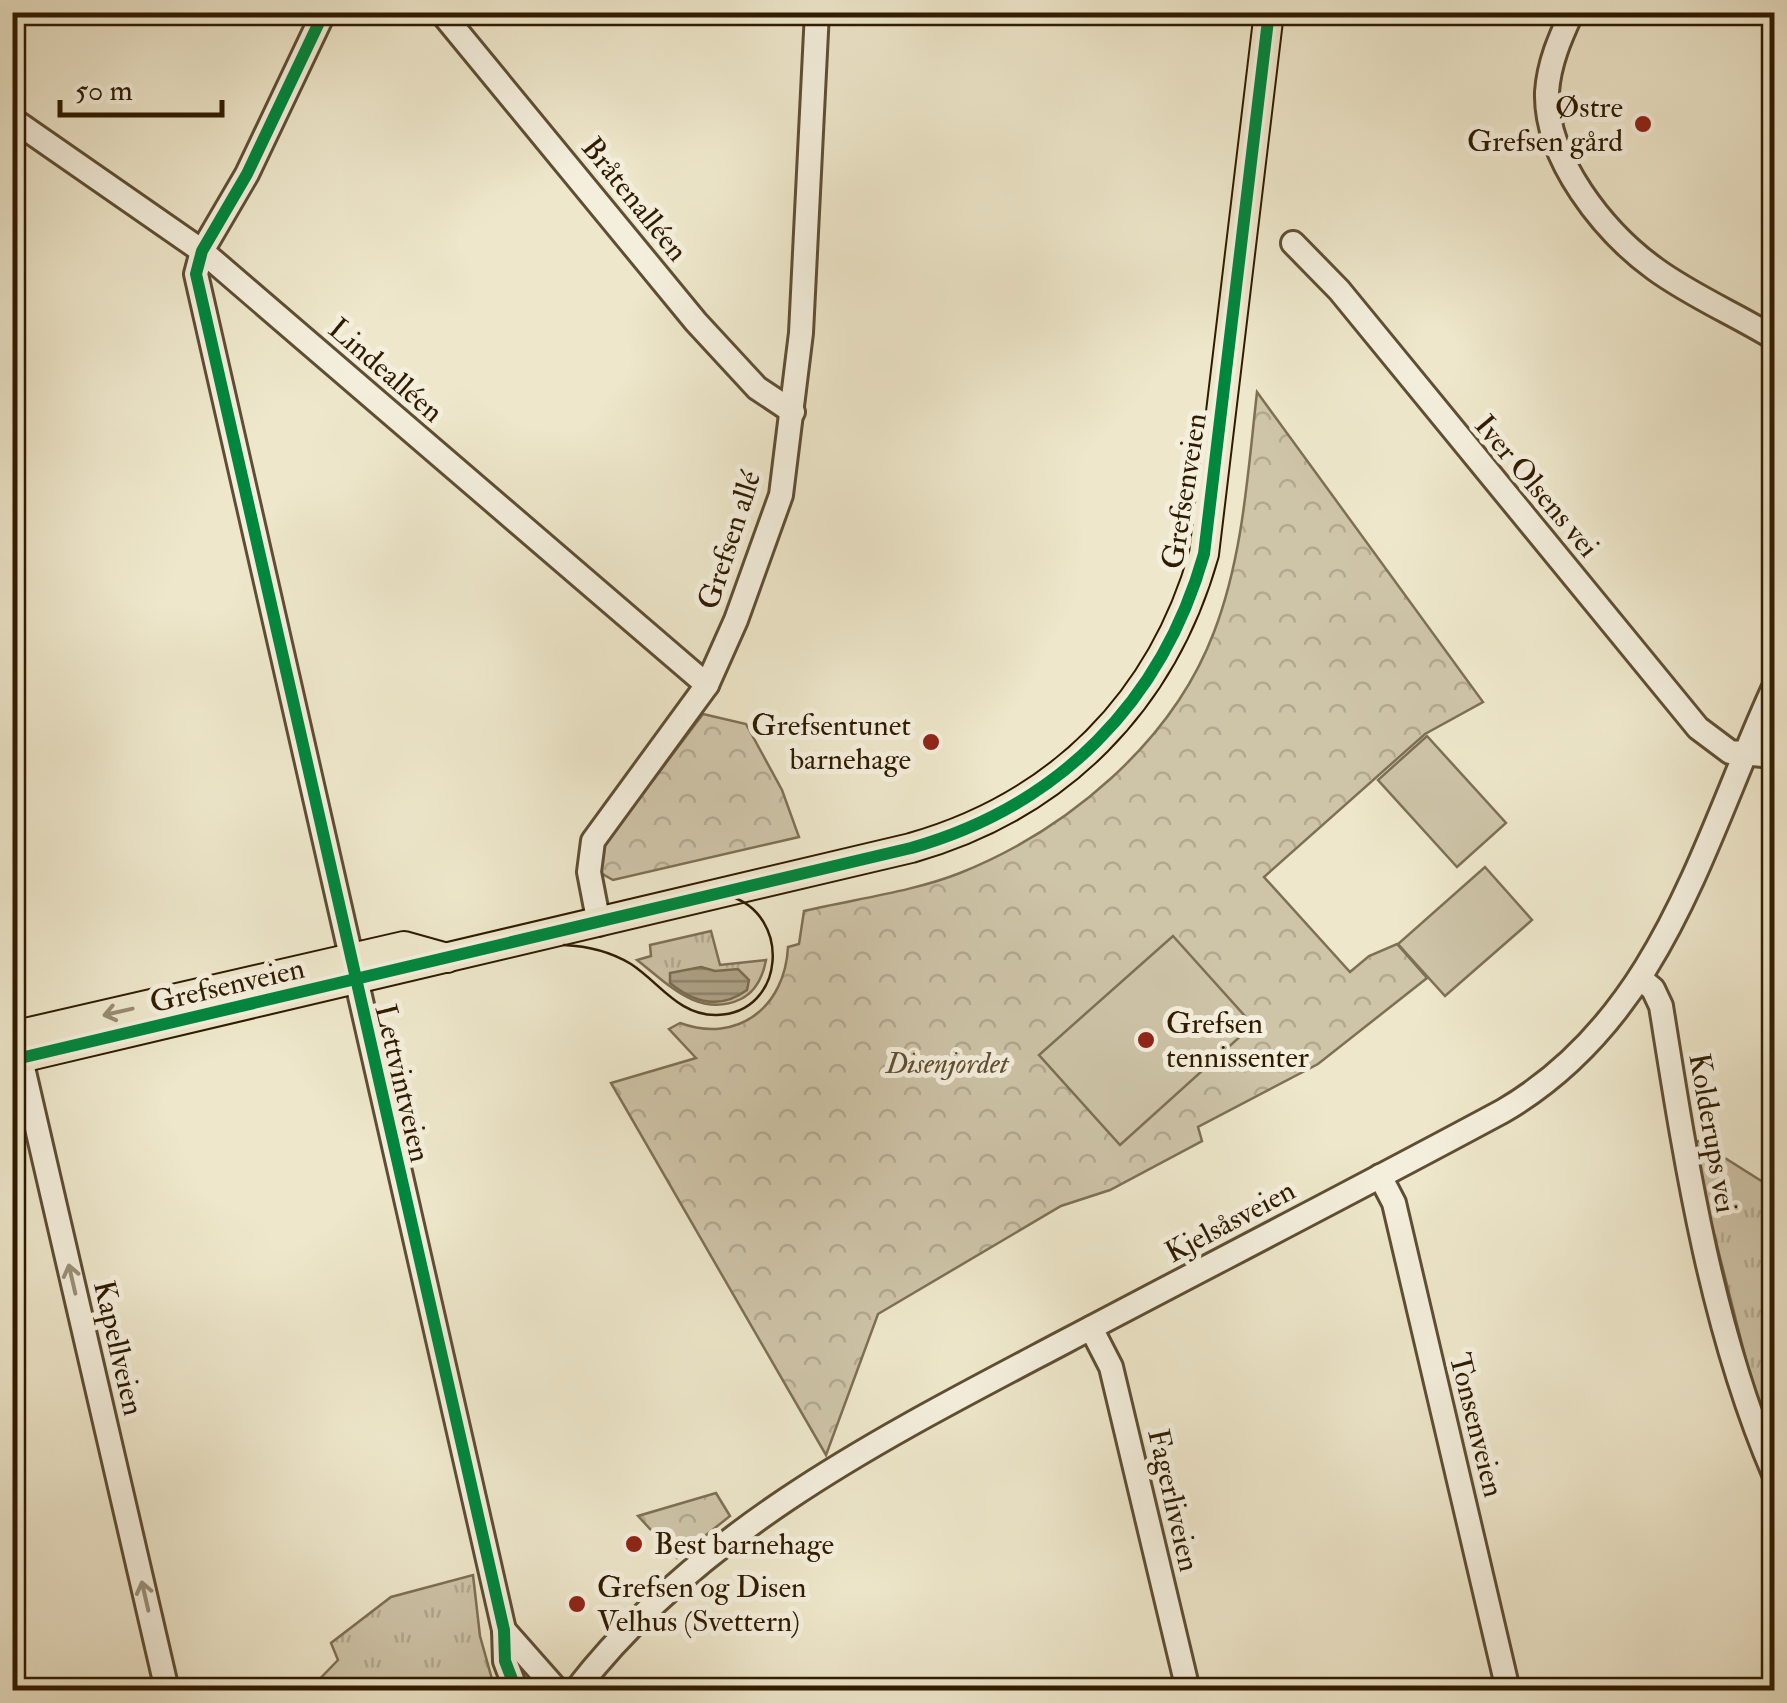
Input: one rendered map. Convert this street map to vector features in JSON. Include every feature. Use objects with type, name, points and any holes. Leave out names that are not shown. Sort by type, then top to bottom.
[{"type":"main road","name":"Grefsenveien","points":[[15,1042],[352,970],[404,946],[453,959],[912,848],[982,824],[1041,791],[1094,748],[1127,712],[1172,640],[1204,554],[1268,12]]},
{"type":"street","points":[[202,251],[247,174],[324,12]]},
{"type":"street","name":"Bråtenalléen","points":[[440,12],[696,322],[757,388],[793,412]]},
{"type":"street","name":"Grefsen allé","points":[[600,924],[588,872],[593,841],[656,760],[706,685],[743,604],[781,495],[802,333],[806,177],[818,12]]},
{"type":"street","points":[[1572,12],[1556,48],[1547,94],[1551,126],[1575,178],[1603,218],[1652,266],[1774,338]]},
{"type":"street","name":"Lindealléen","points":[[12,118],[202,251],[706,685]]},
{"type":"street","name":"Iver Olsens vei","points":[[1292,243],[1338,290],[1698,728],[1716,744],[1744,756]]},
{"type":"street","name":"Lettvintveien","points":[[202,251],[197,282],[504,1630],[505,1662],[516,1690]]},
{"type":"street","name":"Kjelsåsveien","points":[[576,1690],[653,1608],[726,1542],[876,1442],[1380,1176],[1552,1080],[1613,1020],[1642,979],[1774,687]]},
{"type":"street","points":[[1744,756],[1774,756]]},
{"type":"street","name":"Kolderups vei","points":[[1642,979],[1653,989],[1661,1006],[1705,1249],[1753,1423],[1774,1474]]},
{"type":"street","name":"Kapellveien","points":[[15,1042],[167,1690]]},
{"type":"street","name":"Tonsenveien","points":[[1380,1176],[1394,1203],[1508,1690]]},
{"type":"street","name":"Fagerliveien","points":[[1091,1328],[1111,1367],[1188,1690]]},
{"type":"street","name":"Lettvintveien","points":[[504,1630],[556,1690]]},
{"type":"green space","name":"Disenjordet","points":[[1257,392],[1483,702],[1425,734],[1264,877],[1350,972],[1369,956],[1397,944],[1427,978],[1318,1064],[1198,1127],[1202,1141],[1110,1190],[1061,1206],[878,1314],[826,1455],[611,1083],[696,1058],[669,1029],[680,1023],[721,1028],[755,1015],[778,987],[788,947],[799,944],[804,911],[922,885],[1000,855],[1076,807],[1143,746],[1172,710],[1195,672],[1224,603],[1243,514]]},
{"type":"green space","points":[[703,714],[746,724],[782,790],[799,837],[613,880],[599,872],[603,846]]},
{"type":"green space","points":[[1427,736],[1506,823],[1457,867],[1378,780]]},
{"type":"green space","points":[[1485,867],[1532,920],[1445,996],[1398,944]]},
{"type":"green space","points":[[711,931],[720,965],[766,960],[758,982],[741,999],[726,1004],[698,1002],[672,988],[637,960],[651,956],[650,945]]},
{"type":"green space","name":"Grefsen tennissenter","points":[[1173,936],[1253,1025],[1120,1145],[1039,1055]]},
{"type":"green space","points":[[1698,1141],[1774,1189],[1774,1442],[1758,1407],[1692,1147]]},
{"type":"green space","points":[[716,1493],[730,1516],[677,1558],[638,1516]]},
{"type":"green space","points":[[473,1575],[480,1636],[495,1690],[309,1690],[338,1660],[331,1643],[391,1597]]},
{"type":"shaded area","points":[[701,967],[715,971],[738,969],[749,980],[747,990],[717,1002],[688,995],[670,983],[670,973]]},
{"type":"tram line","points":[[12,1065],[920,851],[971,833],[1018,810],[1061,781],[1134,708],[1163,665],[1187,618],[1206,567],[1273,12]]},
{"type":"tram line","points":[[564,945],[599,950],[623,960],[692,1010],[717,1015],[740,1010],[757,998],[768,981],[771,941],[763,922],[749,906],[729,896]]},
{"type":"cycle path","points":[[324,12],[247,174],[202,251],[196,274],[504,1630],[505,1661],[516,1690]]},
{"type":"cycle path","points":[[12,1060],[911,848],[964,829],[1013,805],[1058,776],[1097,741],[1132,701],[1161,656],[1185,607],[1204,554],[1269,12]]},
{"type":"place","name":"Østre Grefsen gård","points":[[1643,124]]},
{"type":"place","name":"Grefsentunet barnehage","points":[[931,742]]},
{"type":"place","name":"Grefsen tennissenter","points":[[1146,1040]]},
{"type":"place","name":"Best barnehage","points":[[634,1544]]},
{"type":"place","name":"Grefsen og Disen Velhus (Svettern)","points":[[577,1604]]}]
